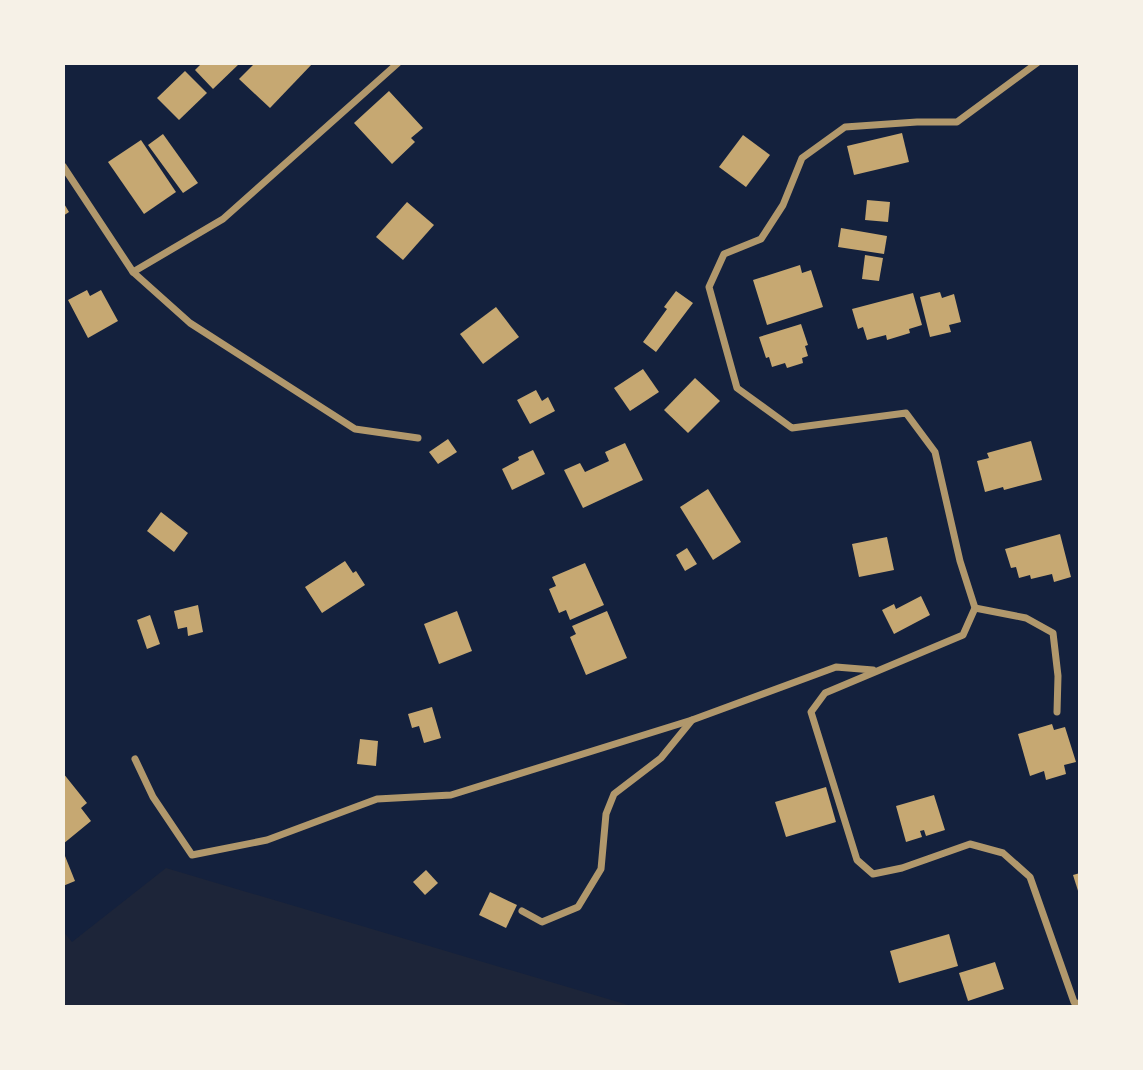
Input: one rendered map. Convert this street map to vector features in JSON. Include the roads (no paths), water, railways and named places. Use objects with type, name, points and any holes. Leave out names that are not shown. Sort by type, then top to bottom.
[{"type":"street","points":[[134,272],[223,219],[398,63]]},
{"type":"street","points":[[1037,63],[957,122],[845,127],[802,158],[783,205],[761,239],[724,254],[709,287],[737,388],[792,428],[905,413],[935,452],[960,561],[975,608],[963,635],[825,693],[811,712],[857,860],[873,874],[902,869],[970,844],[1003,853],[1030,877],[1074,1002],[1080,1005]]},
{"type":"street","points":[[63,166],[134,272],[190,323],[355,429],[418,438]]},
{"type":"street","points":[[975,608],[1026,618],[1053,633],[1058,676],[1057,712]]},
{"type":"street","points":[[135,759],[153,797],[192,855],[267,840],[377,800],[451,795],[692,720],[836,667],[877,671]]},
{"type":"street","points":[[522,911],[542,922],[578,907],[601,869],[606,814],[614,794],[661,758],[692,720]]}]
